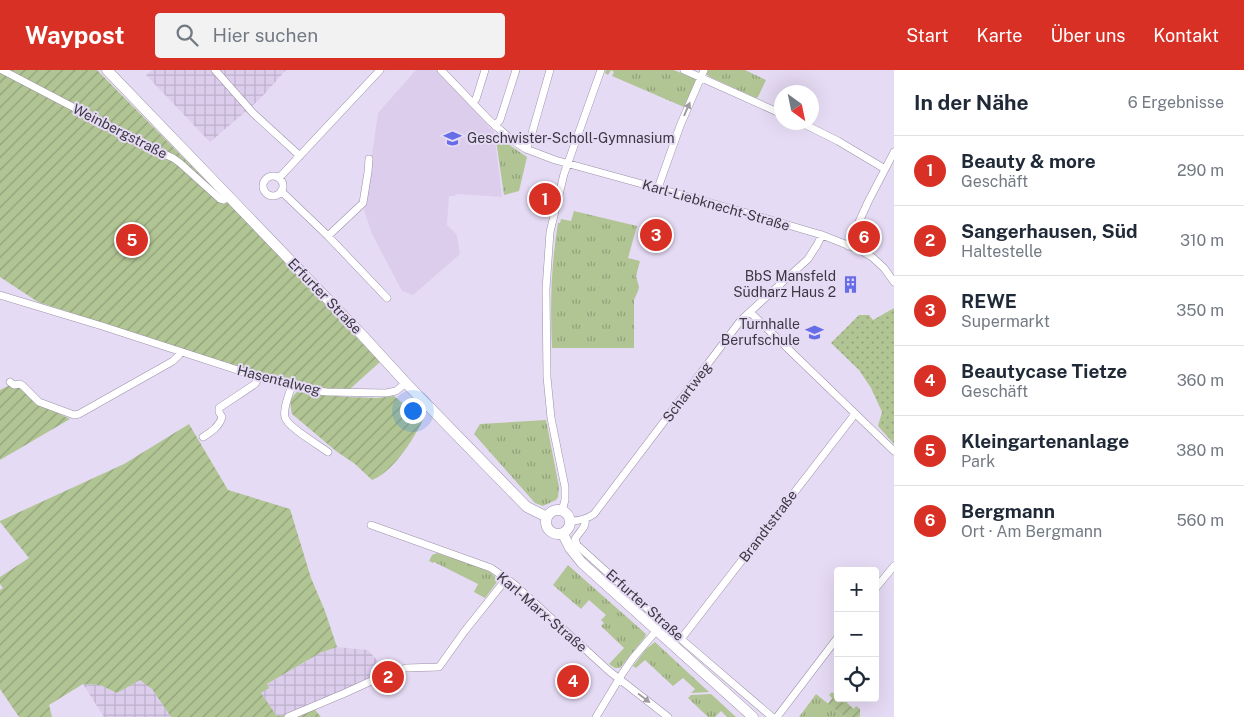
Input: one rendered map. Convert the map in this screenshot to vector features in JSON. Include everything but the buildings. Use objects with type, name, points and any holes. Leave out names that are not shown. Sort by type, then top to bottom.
[{"type":"main road","name":"Erfurter Straße","points":[[107,70],[364,336],[406,384],[520,501],[530,509],[547,517]]},
{"type":"main road","points":[[553,511],[562,511],[568,515],[569,528],[563,534],[554,534],[549,531],[545,524],[547,517],[553,511]]},
{"type":"main road","name":"Erfurter Straße","points":[[563,534],[570,548],[579,559],[753,717]]},
{"type":"street","name":"Weinbergstraße","points":[[2,70],[173,158],[220,199],[224,200],[229,197]]},
{"type":"street","points":[[215,70],[254,113],[300,156]]},
{"type":"street","points":[[279,178],[380,70]]},
{"type":"street","name":"Karl-Liebknecht-Straße","points":[[441,70],[496,126],[526,149],[549,158],[740,210],[822,235],[874,258],[894,282]]},
{"type":"street","points":[[473,102],[476,99],[485,70]]},
{"type":"street","points":[[496,126],[500,120],[516,70]]},
{"type":"street","points":[[526,149],[550,70]]},
{"type":"street","points":[[562,511],[565,500],[565,487],[551,418],[547,377],[546,288],[550,232],[567,163],[601,70]]},
{"type":"street","points":[[684,70],[703,74],[774,110]]},
{"type":"street","points":[[658,188],[680,126],[703,74]]},
{"type":"street","points":[[816,130],[885,169]]},
{"type":"street","points":[[848,246],[894,152]]},
{"type":"street","points":[[328,236],[363,203],[369,159]]},
{"type":"street","points":[[275,176],[279,178],[282,185],[281,191],[273,195],[266,192],[264,183],[268,178],[275,176]]},
{"type":"street","points":[[281,191],[328,236],[387,298]]},
{"type":"street","name":"Schartweg","points":[[585,519],[596,511],[740,322],[808,259],[822,235]]},
{"type":"street","name":"Hasentalweg","points":[[0,295],[259,377],[308,390],[381,393],[396,391],[406,384]]},
{"type":"street","points":[[751,313],[894,451]]},
{"type":"street","points":[[10,382],[14,385],[20,384],[23,386],[39,402],[74,415],[174,360],[181,352]]},
{"type":"street","points":[[203,437],[218,426],[222,417],[219,408],[254,384],[259,377]]},
{"type":"street","points":[[292,386],[285,412],[285,420],[328,452]]},
{"type":"street","name":"Brandtstraße","points":[[682,638],[855,414]]},
{"type":"street","points":[[570,522],[585,519]]},
{"type":"street","name":"Erfurter Straße","points":[[585,519],[584,526],[575,539],[577,545],[772,717]]},
{"type":"street","name":"Karl-Marx-Straße","points":[[371,525],[491,568],[507,578],[619,679],[668,717]]},
{"type":"street","points":[[879,583],[894,566]]},
{"type":"street","points":[[288,717],[393,672],[407,668],[439,668],[464,632],[507,578]]},
{"type":"street","points":[[596,717],[633,658],[657,630]]},
{"type":"street","points":[[776,717],[834,642]]},
{"type":"street","points":[[727,694],[735,685]]},
{"type":"shaded area","points":[[152,70],[286,70],[259,100],[210,142],[146,75]]},
{"type":"shaded area","points":[[416,70],[437,70],[494,132],[502,197],[456,194],[455,196],[449,196],[447,225],[457,235],[460,254],[413,295],[402,291],[372,234],[364,210],[378,113]]},
{"type":"shaded area","points":[[337,647],[368,650],[386,670],[291,714],[277,716],[261,693],[269,688],[267,684],[320,653]]},
{"type":"shaded area","points":[[140,679],[152,689],[171,717],[104,717],[83,684],[100,685],[117,693]]},
{"type":"green space","points":[[0,70],[97,70],[228,203],[380,362],[350,389],[315,388],[223,362],[38,302],[0,277]]},
{"type":"green space","points":[[606,70],[611,70],[608,75],[605,73]]},
{"type":"green space","points":[[611,70],[674,70],[696,81],[684,107],[612,76],[614,72]]},
{"type":"green space","points":[[708,70],[745,70],[766,80],[756,98],[710,77],[706,74]]},
{"type":"green space","points":[[496,140],[502,140],[527,157],[519,191],[504,195]]},
{"type":"green space","points":[[574,211],[637,226],[628,258],[640,261],[636,276],[639,287],[634,300],[634,348],[552,348],[552,286],[558,223],[560,223],[561,219],[571,221]]},
{"type":"green space","points":[[894,308],[894,444],[878,426],[882,412],[871,388],[859,370],[831,343],[859,315],[869,315],[873,320]]},
{"type":"green space","points":[[10,385],[20,386],[37,403],[70,419],[0,460],[0,390]]},
{"type":"green space","points":[[297,392],[347,397],[377,398],[394,396],[423,420],[414,437],[395,463],[380,476],[372,480],[355,464],[336,451],[292,414],[291,402]]},
{"type":"green space","points":[[546,420],[559,487],[556,500],[543,506],[535,503],[474,434],[480,424]]},
{"type":"green space","points":[[189,424],[228,490],[290,509],[311,578],[337,647],[320,653],[267,684],[269,688],[261,693],[277,716],[291,714],[311,705],[321,717],[171,717],[152,689],[140,680],[117,693],[100,685],[83,684],[49,705],[52,717],[19,717],[0,689],[0,590],[3,588],[0,584],[0,577],[29,558],[0,521],[124,464]]},
{"type":"green space","points":[[437,553],[484,569],[493,574],[497,582],[485,598],[474,592],[478,584],[429,561],[432,555]]},
{"type":"green space","points":[[568,565],[646,634],[620,668],[615,668],[609,664],[624,648],[601,626],[604,623],[601,620],[606,615],[589,600],[581,609],[553,585]]},
{"type":"green space","points":[[655,642],[709,692],[691,693],[695,689],[683,678],[673,686],[645,660],[636,668],[633,666],[646,649]]},
{"type":"green space","points":[[832,692],[834,694],[834,702],[848,702],[854,709],[856,706],[860,709],[860,716],[845,717],[828,704],[832,698],[829,695]]},
{"type":"green space","points":[[711,694],[736,717],[727,717],[721,711],[715,717],[708,717],[688,698],[691,695]]},
{"type":"green space","points":[[816,694],[845,717],[799,717]]},
{"type":"place","name":"Geschwister-Scholl-Gymnasium","points":[[453,138]]},
{"type":"place","name":"Beauty & more","points":[[545,199]]},
{"type":"place","name":"REWE","points":[[656,235]]},
{"type":"place","name":"Bergmann","points":[[864,237]]},
{"type":"place","name":"Kleingartenanlage","points":[[132,240]]},
{"type":"place","name":"BbS Mansfeld Südharz Haus 2","points":[[850,284]]},
{"type":"place","name":"Turnhalle Berufschule","points":[[814,332]]},
{"type":"place","name":"Sangerhausen, Süd","points":[[388,677]]},
{"type":"place","name":"Beautycase Tietze","points":[[573,681]]}]
